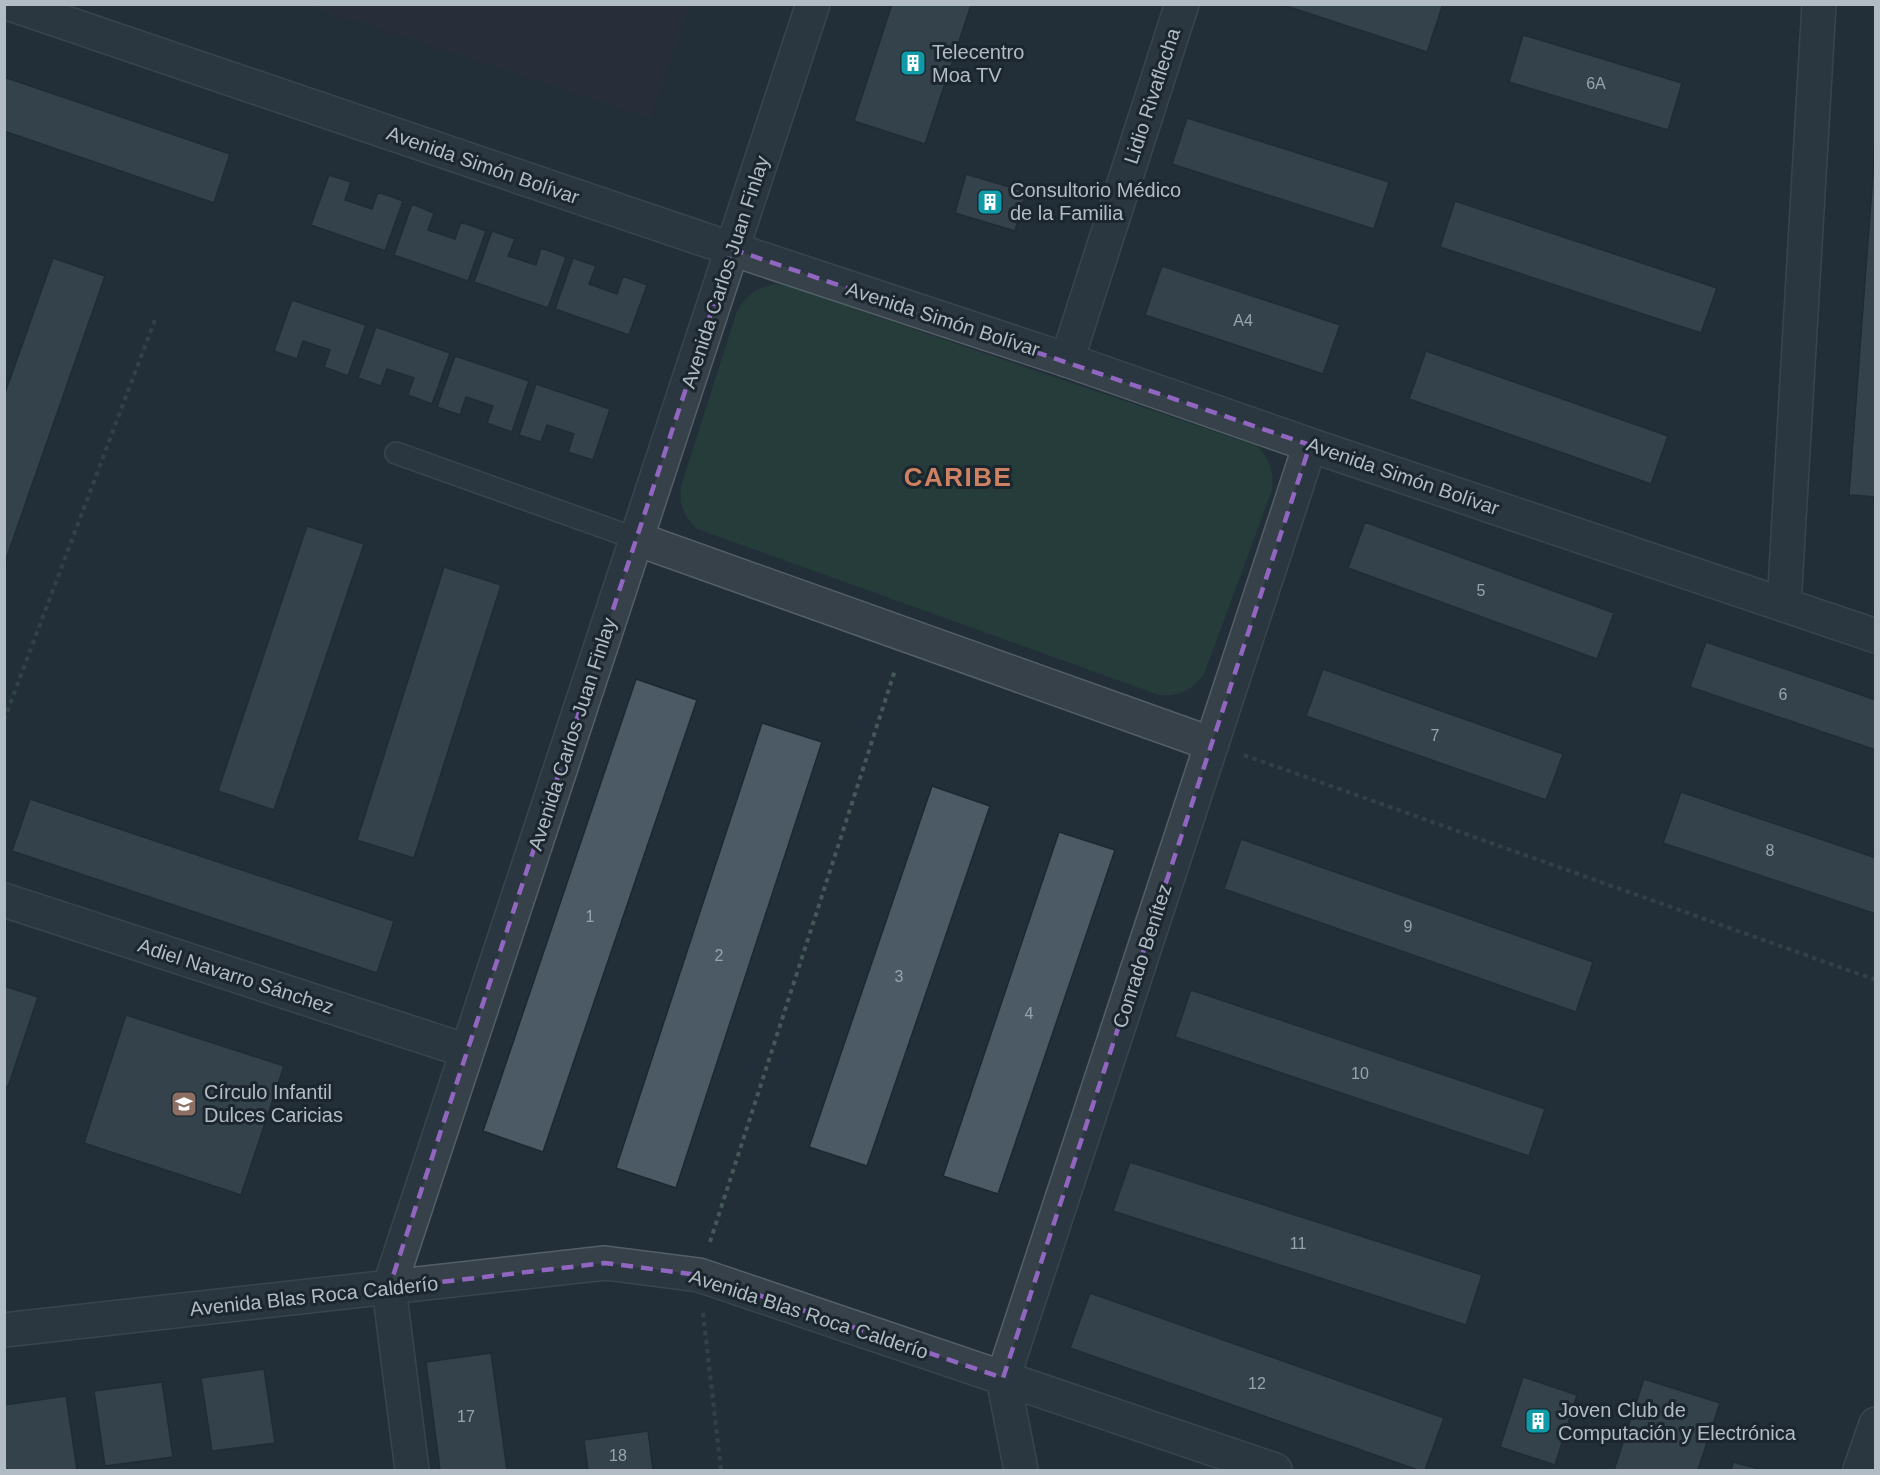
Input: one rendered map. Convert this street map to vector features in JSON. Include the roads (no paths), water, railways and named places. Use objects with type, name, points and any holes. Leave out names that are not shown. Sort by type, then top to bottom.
[{"type":"street","name":"Avenida Simón Bolívar","points":[[10,4],[1067,360],[1310,445],[1875,636]]},
{"type":"street","name":"Avenida Carlos Juan Finlay","points":[[412,1470],[389,1288],[813,4]]},
{"type":"street","name":"Lidio Rivaflecha","points":[[1067,360],[1182,4]]},
{"type":"street","points":[[1784,605],[1819,4]]},
{"type":"street","name":"Conrado Benítez","points":[[1021,1470],[1003,1378],[1310,445]]},
{"type":"street","points":[[637,539],[1212,744]]},
{"type":"street","name":"Adiel Navarro Sánchez","points":[[4,900],[468,1051]]},
{"type":"street","name":"Avenida Blas Roca Calderío","points":[[4,1330],[605,1263],[699,1275],[1275,1470]]},
{"type":"street","points":[[1860,1470],[1875,1424]]},
{"type":"lane","points":[[396,453],[637,539]]},
{"type":"place","name":"Telecentro Moa TV","points":[[913,63]]},
{"type":"place","name":"Consultorio Médico de la Familia","points":[[990,202]]},
{"type":"place","name":"Círculo Infantil Dulces Caricias","points":[[184,1104]]},
{"type":"place","name":"Joven Club de Computación y Electrónica","points":[[1538,1421]]},
{"type":"district","name":"CARIBE","points":[[958,477]]}]
